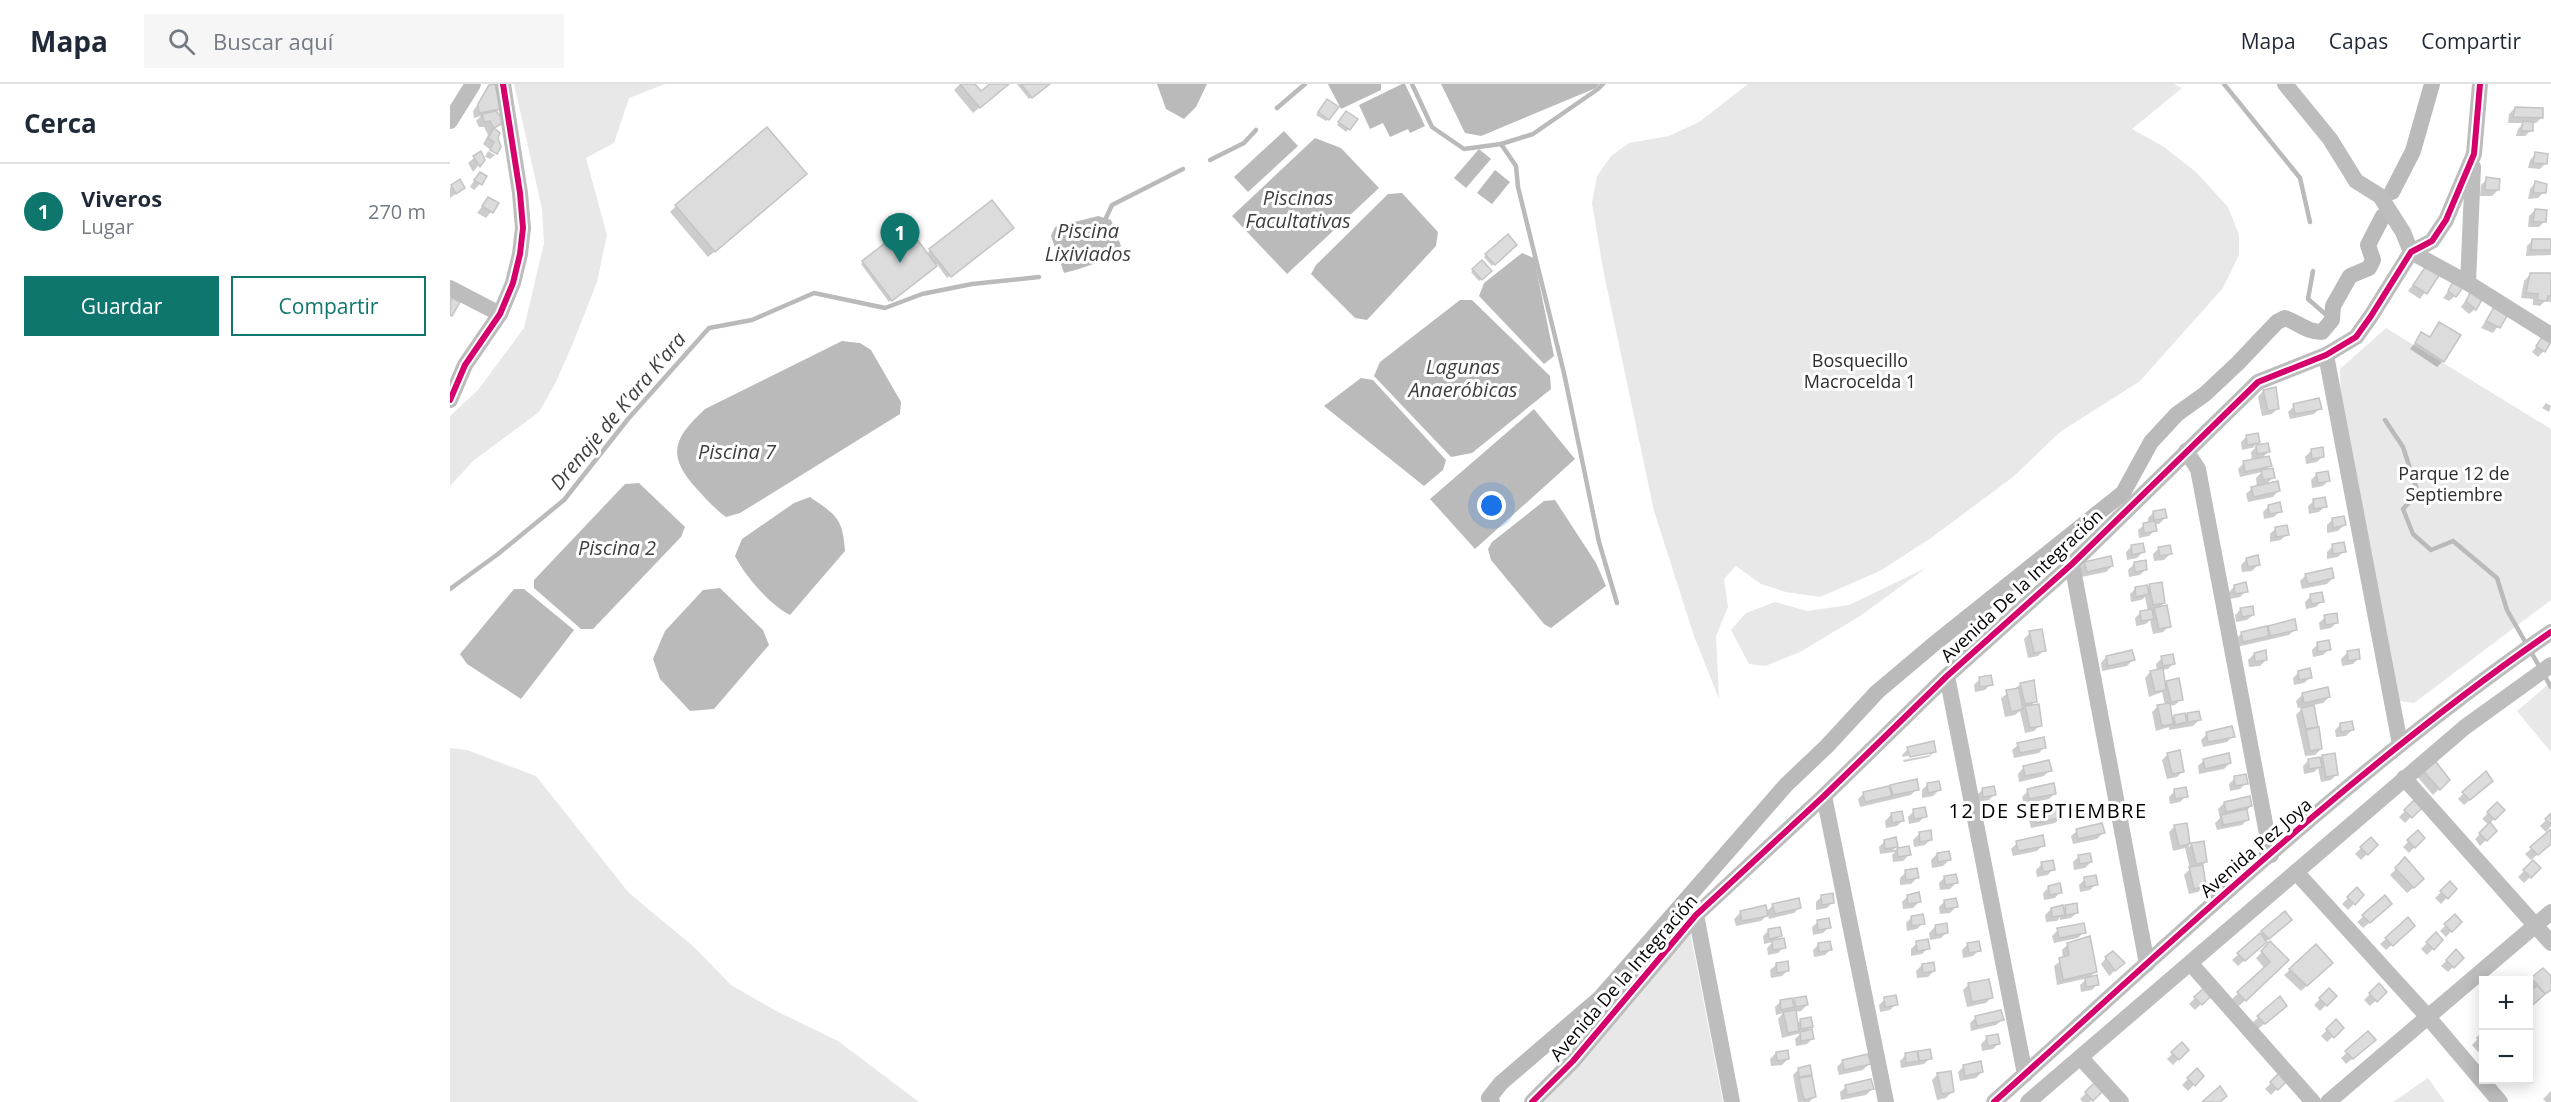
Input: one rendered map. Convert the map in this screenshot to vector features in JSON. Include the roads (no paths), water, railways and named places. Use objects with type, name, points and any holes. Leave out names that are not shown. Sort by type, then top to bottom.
[{"type":"street","points":[[450,121],[473,84]]},
{"type":"street","points":[[450,399],[465,365],[500,314],[513,283],[523,228],[514,146],[502,84]]},
{"type":"street","points":[[2285,84],[2330,139],[2356,181],[2380,196],[2403,232],[2410,252],[2468,283],[2551,335]]},
{"type":"street","name":"Avenida De la Integración","points":[[1532,1102],[1573,1061],[1696,915],[1824,796],[1947,676],[2072,564],[2258,382],[2326,355],[2356,337],[2410,252],[2432,241],[2446,220],[2474,154],[2480,84]]},
{"type":"street","points":[[2468,283],[2474,154]]},
{"type":"street","points":[[450,288],[500,314]]},
{"type":"street","points":[[2326,355],[2400,744]]},
{"type":"street","points":[[2186,451],[2198,469],[2271,855]]},
{"type":"street","points":[[2072,564],[2147,964]]},
{"type":"street","name":"Avenida Pez Joya","points":[[1994,1102],[2147,964],[2400,744],[2551,632]]},
{"type":"street","points":[[2028,1102],[2464,727],[2550,666]]},
{"type":"street","points":[[1947,676],[2025,1074]]},
{"type":"street","points":[[2404,778],[2551,942]]},
{"type":"street","points":[[1824,796],[1886,1102]]},
{"type":"street","points":[[2296,872],[2428,1017],[2500,1102]]},
{"type":"street","points":[[2328,1102],[2551,912]]},
{"type":"street","points":[[1696,915],[1732,1102]]},
{"type":"street","points":[[2191,964],[2313,1102]]},
{"type":"street","points":[[2081,1058],[2121,1102]]},
{"type":"water","points":[[1157,84],[1207,84],[1196,107],[1184,119],[1166,109]]},
{"type":"water","points":[[1328,84],[1381,84],[1381,90],[1341,109]]},
{"type":"water","points":[[1405,84],[1425,126],[1410,133],[1408,129],[1390,137],[1383,123],[1370,129],[1359,105]]},
{"type":"water","points":[[1441,84],[1599,84],[1596,88],[1481,136],[1465,133]]},
{"type":"water","name":"Piscinas Facultativas","points":[[1284,131],[1298,146],[1248,192],[1234,177]]},
{"type":"water","name":"Piscinas Facultativas","points":[[1315,138],[1341,148],[1379,188],[1287,274],[1232,216]]},
{"type":"water","points":[[1479,149],[1491,159],[1466,188],[1454,178]]},
{"type":"water","points":[[1495,170],[1510,182],[1492,204],[1477,193]]},
{"type":"water","points":[[1402,193],[1438,232],[1436,246],[1367,320],[1355,318],[1311,274],[1316,265],[1388,194]]},
{"type":"water","name":"Piscina Lixiviados","points":[[1098,216],[1111,220],[1121,246],[1101,260],[1064,273],[1051,236],[1055,227]]},
{"type":"water","name":"Lagunas Anaeróbicas","points":[[1522,253],[1534,258],[1554,356],[1544,364],[1479,296],[1484,283]]},
{"type":"water","name":"Lagunas Anaeróbicas","points":[[1460,300],[1472,300],[1550,376],[1551,389],[1472,453],[1451,457],[1374,376],[1380,362]]},
{"type":"water","name":"Piscina 7","points":[[842,341],[860,343],[871,350],[901,402],[900,414],[740,513],[726,517],[686,476],[677,455],[681,437],[705,409]]},
{"type":"water","name":"Lagunas Anaeróbicas","points":[[1361,378],[1373,380],[1446,460],[1443,470],[1424,486],[1324,406]]},
{"type":"water","name":"Lagunas Anaeróbicas","points":[[1534,409],[1575,459],[1475,549],[1430,499]]},
{"type":"water","name":"Piscina 2","points":[[639,483],[685,527],[681,537],[593,629],[581,629],[534,588],[534,580],[625,484]]},
{"type":"water","points":[[810,497],[832,513],[840,524],[845,551],[790,615],[774,604],[759,589],[735,556],[742,539],[794,503]]},
{"type":"water","points":[[1555,500],[1596,563],[1606,586],[1551,628],[1544,624],[1491,560],[1488,549],[1492,542],[1544,501]]},
{"type":"water","points":[[720,588],[763,630],[769,645],[714,709],[690,711],[660,679],[653,659],[665,631],[703,590]]},
{"type":"water","points":[[514,589],[524,589],[574,630],[521,699],[467,664],[460,654]]},
{"type":"waterway","name":"Drenaje de K'ara K'ara","points":[[1277,108],[1305,84]]},
{"type":"waterway","points":[[1412,84],[1432,127],[1464,149],[1501,144],[1516,166],[1518,187],[1564,373],[1599,542],[1617,603]]},
{"type":"waterway","points":[[1501,144],[1533,134],[1603,84]]},
{"type":"waterway","points":[[2224,84],[2300,178],[2310,222]]},
{"type":"waterway","points":[[2392,192],[2413,151],[2432,84]]},
{"type":"waterway","name":"Drenaje de K'ara K'ara","points":[[1210,160],[1244,143],[1256,130]]},
{"type":"waterway","name":"Drenaje de K'ara K'ara","points":[[1106,218],[1112,205],[1183,169]]},
{"type":"waterway","points":[[1492,1102],[1489,1098],[1501,1083],[1600,998],[1786,785],[1827,746],[1877,692],[2123,493],[2151,442],[2177,414],[2205,394],[2238,363],[2277,322],[2285,318],[2307,329],[2322,332],[2332,320],[2333,306],[2350,276],[2369,268],[2373,260],[2368,245],[2383,216]]},
{"type":"waterway","points":[[2313,271],[2308,299],[2332,320]]},
{"type":"waterway","name":"Drenaje de K'ara K'ara","points":[[450,589],[498,554],[564,500],[628,419],[709,328],[752,320],[814,293],[885,308],[922,294],[972,284],[1039,277]]},
{"type":"waterway","points":[[2385,420],[2403,447],[2418,493],[2403,509],[2413,534],[2431,550],[2453,541],[2497,578],[2507,610],[2551,687]]},
{"type":"place","name":"Viveros","points":[[900,263]]},
{"type":"district","name":"12 DE SEPTIEMBRE","points":[[2048,811]]},
{"type":"park label","name":"Bosquecillo Macrocelda 1","points":[[1860,371]]},
{"type":"park label","name":"Parque 12 de Septiembre","points":[[2454,484]]}]
